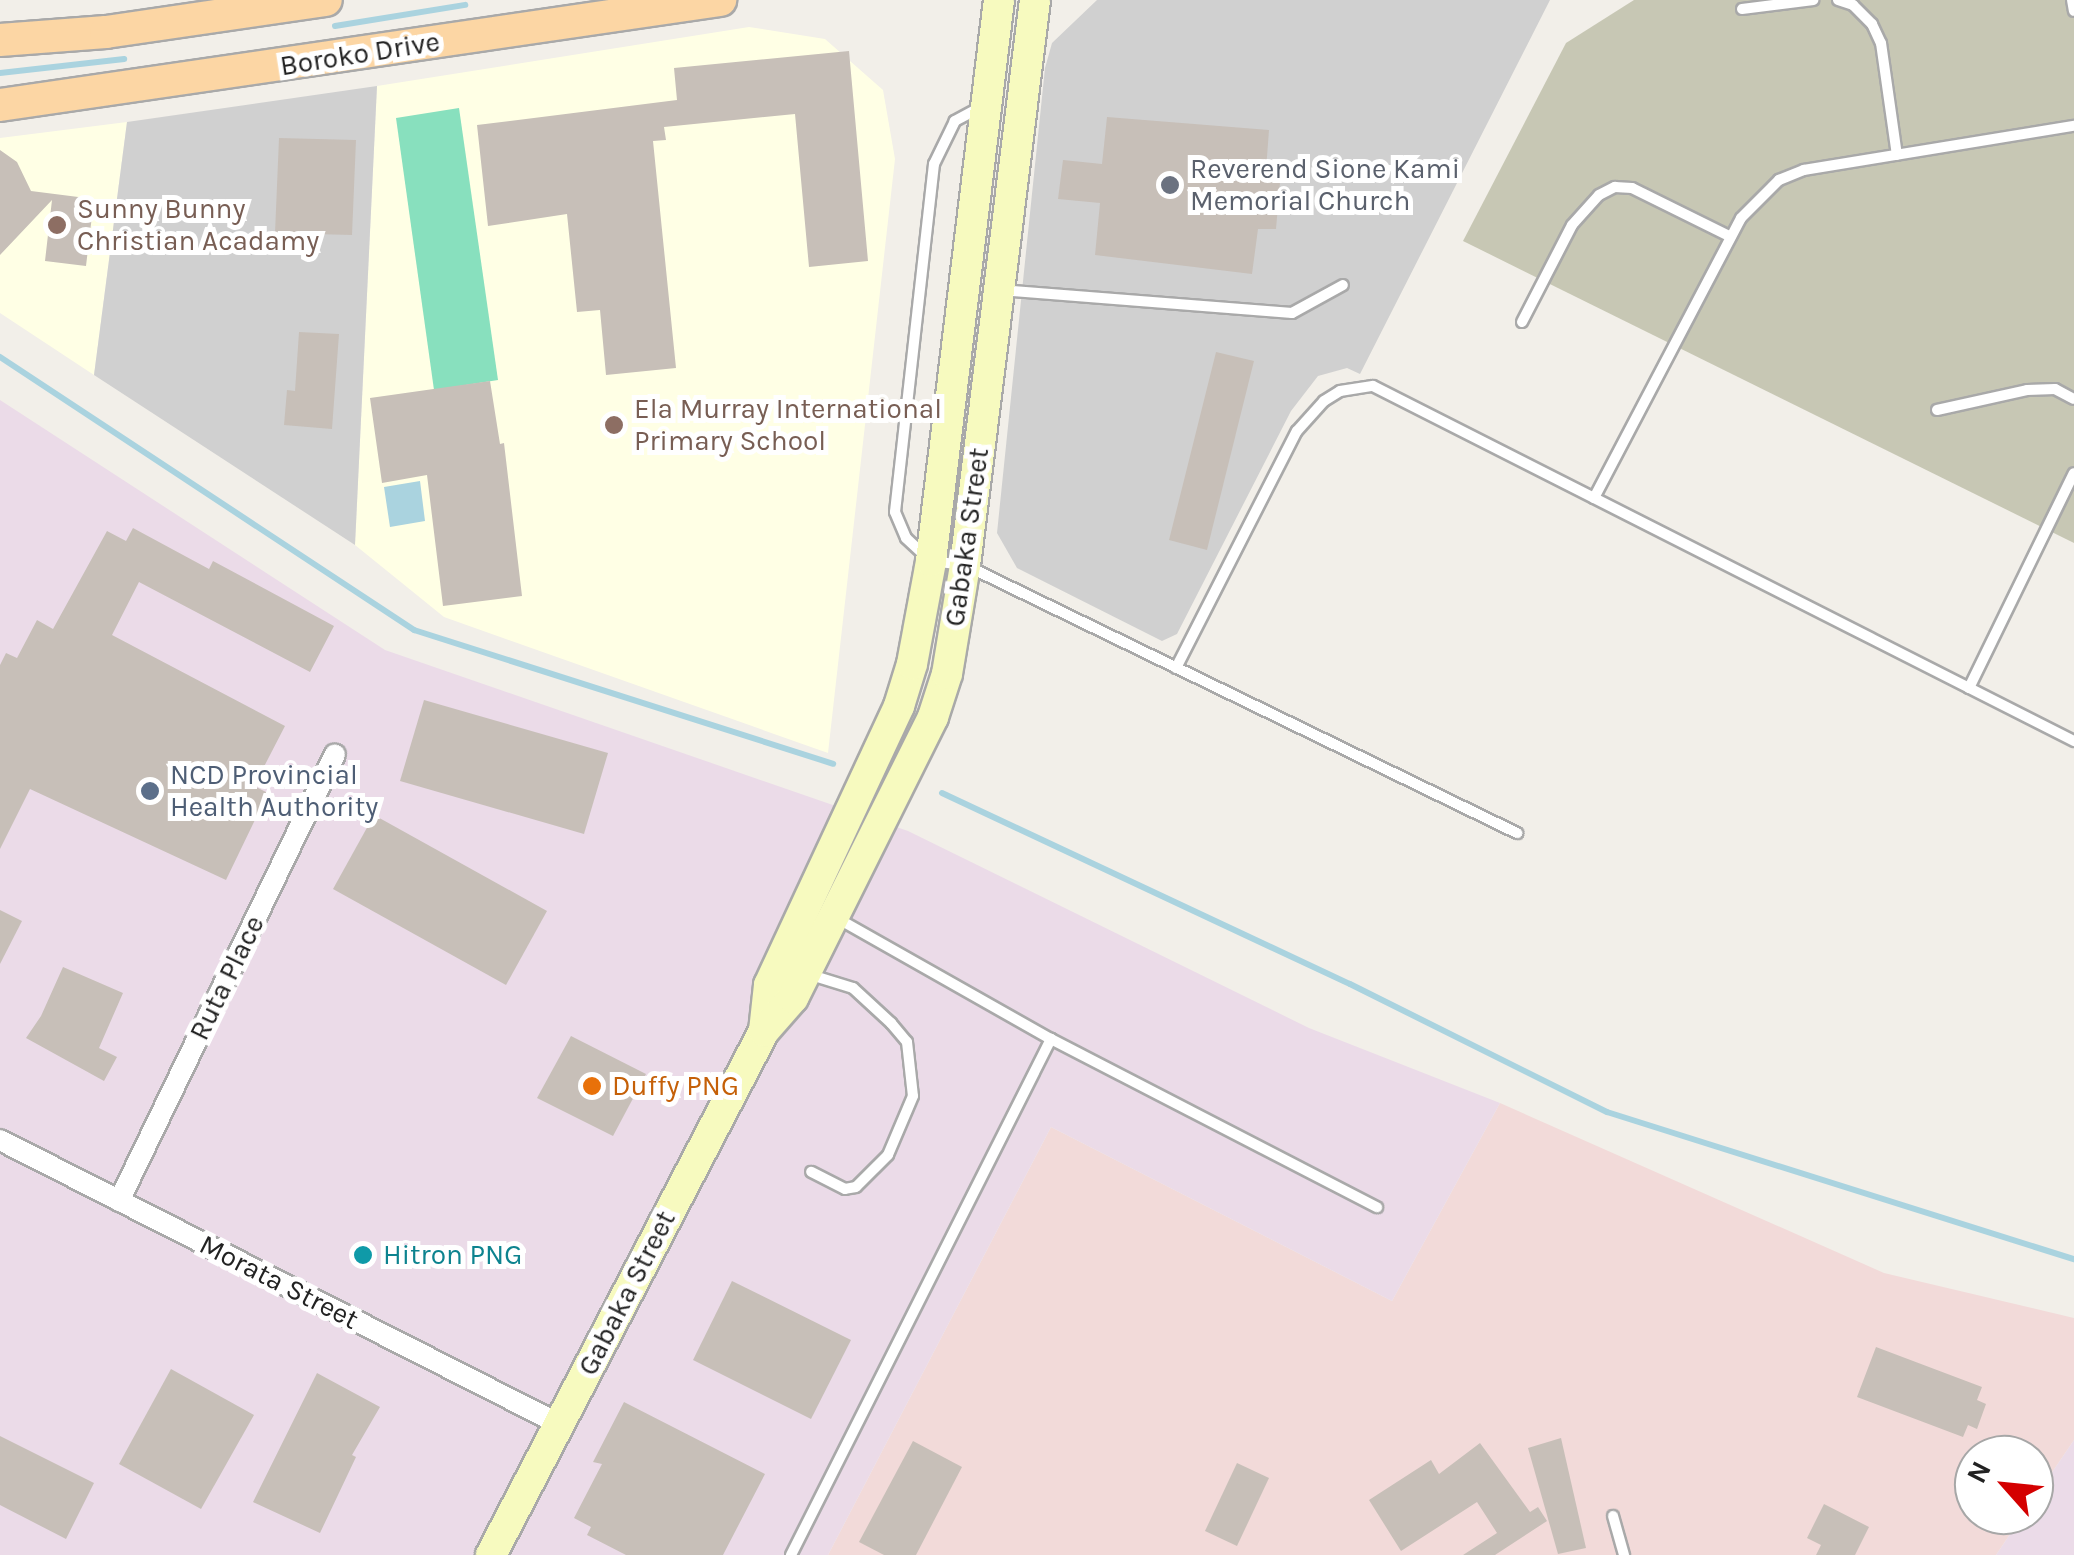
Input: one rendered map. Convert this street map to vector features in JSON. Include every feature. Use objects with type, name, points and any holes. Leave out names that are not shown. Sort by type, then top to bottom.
[{"type":"main road","points":[[0,40],[106,32],[326,0]]},
{"type":"main road","name":"Boroko Drive","points":[[0,105],[720,0]]},
{"type":"street","name":"Gabaka Street","points":[[764,1031],[768,985],[898,706],[912,664],[932,562],[983,106],[999,0]]},
{"type":"street","name":"Gabaka Street","points":[[491,1555],[764,1031],[793,998],[934,717],[948,674],[966,564],[1036,0]]},
{"type":"street","name":"Ruta Place","points":[[118,1201],[335,755]]},
{"type":"street","name":"Morata Street","points":[[0,1140],[559,1424]]},
{"type":"lane","points":[[1742,9],[1812,0]]},
{"type":"lane","points":[[1838,0],[1853,5],[1872,24],[1881,43],[1897,154]]},
{"type":"lane","points":[[2072,0],[2074,11]]},
{"type":"lane","points":[[983,106],[955,121],[943,138],[934,164],[895,512],[906,538],[932,562],[966,564],[1517,833]]},
{"type":"lane","points":[[1594,498],[1741,218],[1779,180],[1804,170],[2074,126]]},
{"type":"lane","points":[[1522,322],[1572,225],[1600,195],[1615,187],[1632,188],[1731,237]]},
{"type":"lane","points":[[999,290],[1292,313],[1344,285]]},
{"type":"lane","points":[[1176,668],[1297,431],[1324,401],[1340,391],[1373,386],[2074,741]]},
{"type":"lane","points":[[1937,410],[2026,390],[2055,389],[2074,399]]},
{"type":"lane","points":[[1969,688],[2074,472]]},
{"type":"lane","points":[[834,916],[1052,1039],[1377,1208]]},
{"type":"lane","points":[[805,974],[853,988],[891,1023],[907,1042],[913,1096],[888,1155],[856,1188],[844,1189],[811,1172]]},
{"type":"lane","points":[[792,1555],[1052,1039]]},
{"type":"lane","points":[[1613,1516],[1624,1555]]},
{"type":"shaded area","points":[[1097,0],[1550,0],[1360,374],[1347,368],[1318,376],[1291,411],[1177,634],[1162,641],[1017,568],[997,533],[1045,68],[1052,43]]},
{"type":"shaded area","points":[[1634,0],[2074,0],[2074,543],[1463,241],[1566,43]]},
{"type":"shaded area","name":"Ela Murray International Primary School","points":[[749,27],[825,39],[883,90],[895,159],[828,753],[444,617],[355,545],[377,86]]},
{"type":"shaded area","points":[[377,86],[355,545],[94,375],[127,122]]},
{"type":"shaded area","name":"Sunny Bunny Christian Acadamy","points":[[127,122],[94,375],[0,313],[0,138]]},
{"type":"shaded area","points":[[0,400],[385,650],[908,831],[1309,1028],[1500,1103],[1392,1301],[1051,1127],[828,1555],[0,1555]]},
{"type":"shaded area","points":[[1500,1103],[1884,1273],[2074,1318],[2074,1440],[2054,1470],[2054,1435],[1954,1435],[1954,1535],[2010,1535],[1996,1555],[828,1555],[1051,1127],[1392,1301]]},
{"type":"shaded area","points":[[2074,1440],[2074,1555],[1996,1555],[2010,1535],[2054,1535],[2054,1470]]},
{"type":"green space","points":[[459,108],[498,380],[434,390],[396,118]]},
{"type":"water","points":[[420,481],[425,521],[390,527],[384,487]]},
{"type":"building","points":[[849,51],[868,261],[809,267],[795,114],[664,127],[666,140],[653,141],[676,368],[606,375],[600,310],[577,312],[567,214],[488,226],[477,125],[677,100],[674,68]]},
{"type":"building","name":"Reverend Sione Kami Memorial Church","points":[[1107,117],[1269,130],[1266,170],[1281,171],[1276,229],[1258,229],[1252,274],[1095,255],[1100,203],[1058,199],[1063,160],[1102,164]]},
{"type":"building","points":[[279,138],[356,140],[352,235],[275,233]]},
{"type":"building","points":[[0,150],[17,162],[31,191],[94,199],[86,266],[45,261],[52,200],[0,255]]},
{"type":"building","points":[[299,332],[339,334],[332,429],[284,425],[287,390],[295,391]]},
{"type":"building","points":[[1216,352],[1254,361],[1207,550],[1169,540]]},
{"type":"building","points":[[490,381],[500,444],[504,443],[522,596],[443,606],[427,475],[382,483],[370,398]]},
{"type":"building","points":[[133,528],[209,569],[213,561],[334,626],[310,672],[139,582],[112,635],[285,726],[254,786],[268,793],[226,880],[30,789],[0,849],[0,665],[6,653],[17,658],[37,620],[53,629],[107,531],[126,541]]},
{"type":"building","points":[[424,700],[608,753],[584,834],[400,781]]},
{"type":"building","points":[[374,815],[547,911],[506,985],[333,889]]},
{"type":"building","points":[[0,910],[22,921],[0,964]]},
{"type":"building","points":[[63,967],[123,993],[99,1048],[117,1057],[104,1081],[26,1038],[41,1016]]},
{"type":"building","name":"Duffy PNG","points":[[571,1036],[646,1074],[613,1136],[537,1098]]},
{"type":"building","points":[[732,1281],[851,1340],[811,1419],[693,1360]]},
{"type":"building","points":[[1876,1347],[1982,1387],[1977,1400],[1986,1404],[1977,1429],[1968,1425],[1964,1435],[1958,1435],[1857,1397]]},
{"type":"building","points":[[171,1369],[254,1415],[201,1509],[119,1464]]},
{"type":"building","points":[[317,1373],[380,1407],[352,1455],[356,1457],[320,1533],[253,1502]]},
{"type":"building","points":[[624,1402],[765,1474],[723,1555],[626,1555],[587,1535],[591,1527],[574,1518],[602,1464],[593,1462]]},
{"type":"building","points":[[0,1436],[94,1483],[66,1539],[0,1505]]},
{"type":"building","points":[[1561,1438],[1586,1548],[1558,1554],[1528,1448]]},
{"type":"building","points":[[913,1441],[962,1467],[916,1555],[884,1555],[859,1542]]},
{"type":"building","points":[[1480,1443],[1530,1512],[1538,1507],[1547,1521],[1495,1555],[1463,1555],[1497,1533],[1477,1502],[1401,1551],[1369,1500],[1431,1460],[1439,1474]]},
{"type":"building","points":[[1237,1463],[1269,1478],[1237,1546],[1205,1531]]},
{"type":"building","points":[[1824,1504],[1869,1527],[1855,1555],[1816,1555],[1821,1545],[1807,1538]]},
{"type":"waterway","points":[[335,26],[465,5]]},
{"type":"waterway","points":[[0,73],[124,59]]},
{"type":"waterway","points":[[0,357],[414,630],[833,764]]},
{"type":"waterway","points":[[942,793],[1350,984],[1607,1112],[2074,1259]]},
{"type":"place","name":"Reverend Sione Kami Memorial Church","points":[[1170,185]]},
{"type":"place","name":"Sunny Bunny Christian Acadamy","points":[[57,225]]},
{"type":"place","name":"Ela Murray International Primary School","points":[[614,425]]},
{"type":"place","name":"NCD Provincial Health Authority","points":[[150,791]]},
{"type":"place","name":"Duffy PNG","points":[[592,1086]]},
{"type":"place","name":"Hitron PNG","points":[[363,1255]]}]
